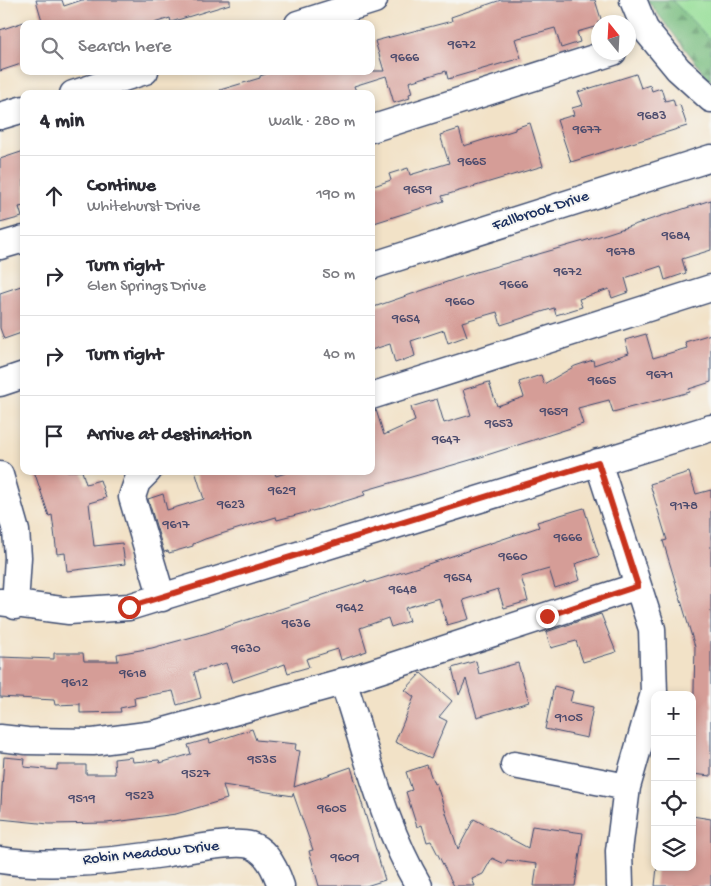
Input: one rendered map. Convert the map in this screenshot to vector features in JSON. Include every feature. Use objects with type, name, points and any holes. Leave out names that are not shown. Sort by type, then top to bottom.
[{"type":"street","points":[[311,20],[374,0]]},
{"type":"street","points":[[634,0],[645,29],[678,69],[711,99]]},
{"type":"street","points":[[636,46],[654,40]]},
{"type":"street","points":[[375,128],[591,59]]},
{"type":"street","points":[[86,90],[132,75]]},
{"type":"street","points":[[0,116],[20,110]]},
{"type":"street","name":"Fallbrook Drive","points":[[375,265],[711,158]]},
{"type":"street","points":[[0,246],[20,239]]},
{"type":"street","points":[[375,395],[711,288]]},
{"type":"street","points":[[0,383],[20,376]]},
{"type":"street","points":[[0,474],[16,532],[18,557],[8,604],[69,611],[129,607],[162,598],[711,428]]},
{"type":"street","points":[[598,462],[652,629],[654,693],[627,788],[620,852],[620,886]]},
{"type":"street","points":[[144,475],[137,482],[132,498],[162,598]]},
{"type":"street","points":[[0,738],[28,741],[93,742],[154,734],[343,681],[638,586]]},
{"type":"street","points":[[343,681],[391,825],[407,866],[419,886]]},
{"type":"street","points":[[514,765],[627,788]]},
{"type":"street","name":"Robin Meadow Drive","points":[[0,860],[71,862],[144,857],[228,845],[250,846],[266,856],[277,874],[281,886]]},
{"type":"green space","points":[[647,0],[711,0],[711,82]]},
{"type":"green space","points":[[672,0],[711,0],[711,40]]},
{"type":"building","points":[[36,0],[62,0],[64,6],[82,0],[230,0],[230,4],[178,20],[170,20],[170,18],[164,20],[42,20]]},
{"type":"building","points":[[501,0],[595,0],[600,15],[591,15],[591,28],[577,32],[580,42],[561,48],[555,28],[515,39],[521,58],[448,79],[446,71],[409,82],[412,93],[409,94],[410,98],[394,103],[386,76],[354,86],[356,90],[220,90],[260,78],[263,75],[375,75],[375,71],[384,71],[375,41],[452,21],[451,17]]},
{"type":"building","points":[[20,23],[20,64],[0,71],[0,30]]},
{"type":"building","points":[[636,74],[641,88],[650,85],[652,91],[661,88],[665,101],[673,99],[675,106],[680,105],[687,126],[571,162],[557,120],[574,115],[572,108],[583,105],[578,92]]},
{"type":"building","points":[[530,123],[543,166],[442,196],[444,201],[375,223],[375,186],[391,180],[389,174],[408,168],[410,175],[449,163],[440,135],[459,129],[464,146],[515,130],[515,128]]},
{"type":"building","points":[[20,152],[20,218],[0,223],[0,159]]},
{"type":"building","points":[[711,200],[711,250],[682,259],[686,273],[665,280],[661,266],[625,278],[629,292],[612,298],[609,289],[579,299],[582,307],[556,315],[554,308],[501,325],[497,312],[462,322],[467,336],[448,343],[444,330],[411,341],[415,356],[395,363],[390,344],[375,349],[375,307],[476,272],[584,241]]},
{"type":"building","points":[[20,286],[20,333],[4,339],[0,328],[0,293]]},
{"type":"building","points":[[646,334],[653,358],[687,348],[685,342],[711,334],[711,382],[689,389],[690,392],[613,412],[609,400],[578,408],[583,424],[484,456],[363,491],[365,495],[320,509],[277,520],[276,517],[205,539],[193,544],[193,546],[169,553],[168,551],[164,552],[148,499],[163,494],[167,510],[204,499],[196,475],[375,475],[375,410],[384,435],[415,421],[411,407],[437,399],[444,423],[471,415],[463,390],[489,382],[497,406],[524,397],[519,382],[541,375],[544,384],[575,366],[593,360],[594,365],[629,353],[625,340]]},
{"type":"building","points":[[689,472],[696,494],[711,490],[711,776],[696,774],[695,647],[663,541],[667,540],[650,484]]},
{"type":"building","points":[[35,475],[83,475],[86,484],[100,480],[106,498],[89,503],[94,546],[122,543],[125,564],[67,571],[65,553],[57,554],[52,515],[49,516]]},
{"type":"building","points":[[584,508],[599,556],[575,564],[580,580],[555,588],[549,569],[521,577],[528,601],[504,608],[498,589],[463,600],[469,619],[447,625],[439,598],[405,608],[409,621],[391,627],[388,618],[360,628],[367,651],[341,660],[338,649],[306,659],[309,667],[288,673],[285,664],[232,682],[226,663],[194,672],[201,698],[177,705],[173,691],[134,698],[135,705],[120,708],[121,712],[80,713],[80,704],[55,705],[54,700],[0,697],[0,657],[54,659],[54,653],[83,653],[84,661],[118,661],[117,654],[152,648],[207,633],[366,581],[367,583],[428,564],[539,527],[537,522]]},
{"type":"building","points":[[601,614],[616,652],[583,662],[576,641],[551,648],[546,632]]},
{"type":"building","points":[[476,661],[479,674],[518,663],[529,702],[477,717],[466,679],[459,695],[452,668]]},
{"type":"building","points":[[421,673],[452,701],[439,717],[447,721],[431,758],[395,742],[414,697],[405,690]]},
{"type":"building","points":[[554,686],[573,691],[570,702],[593,707],[587,738],[545,729]]},
{"type":"building","points":[[252,729],[256,740],[296,744],[295,750],[300,751],[294,787],[351,767],[385,880],[366,886],[319,886],[309,851],[313,850],[293,793],[293,796],[223,785],[227,799],[176,814],[107,823],[49,824],[0,819],[4,757],[25,759],[24,767],[57,770],[57,765],[86,765],[86,774],[115,774],[114,759],[132,757],[133,762],[159,760],[160,763],[191,754],[188,745],[209,739],[210,743]]},
{"type":"building","points":[[427,765],[434,784],[436,783],[458,849],[474,819],[528,848],[532,826],[583,833],[575,886],[534,886],[537,864],[507,860],[505,864],[492,858],[483,874],[472,879],[475,886],[454,886],[431,841],[427,842],[422,825],[417,827],[406,792],[412,790],[406,772]]},
{"type":"building","points":[[696,817],[711,819],[711,886],[655,886],[657,871],[696,871]]},
{"type":"route","points":[[129,607],[598,462],[638,586],[547,616]]}]
